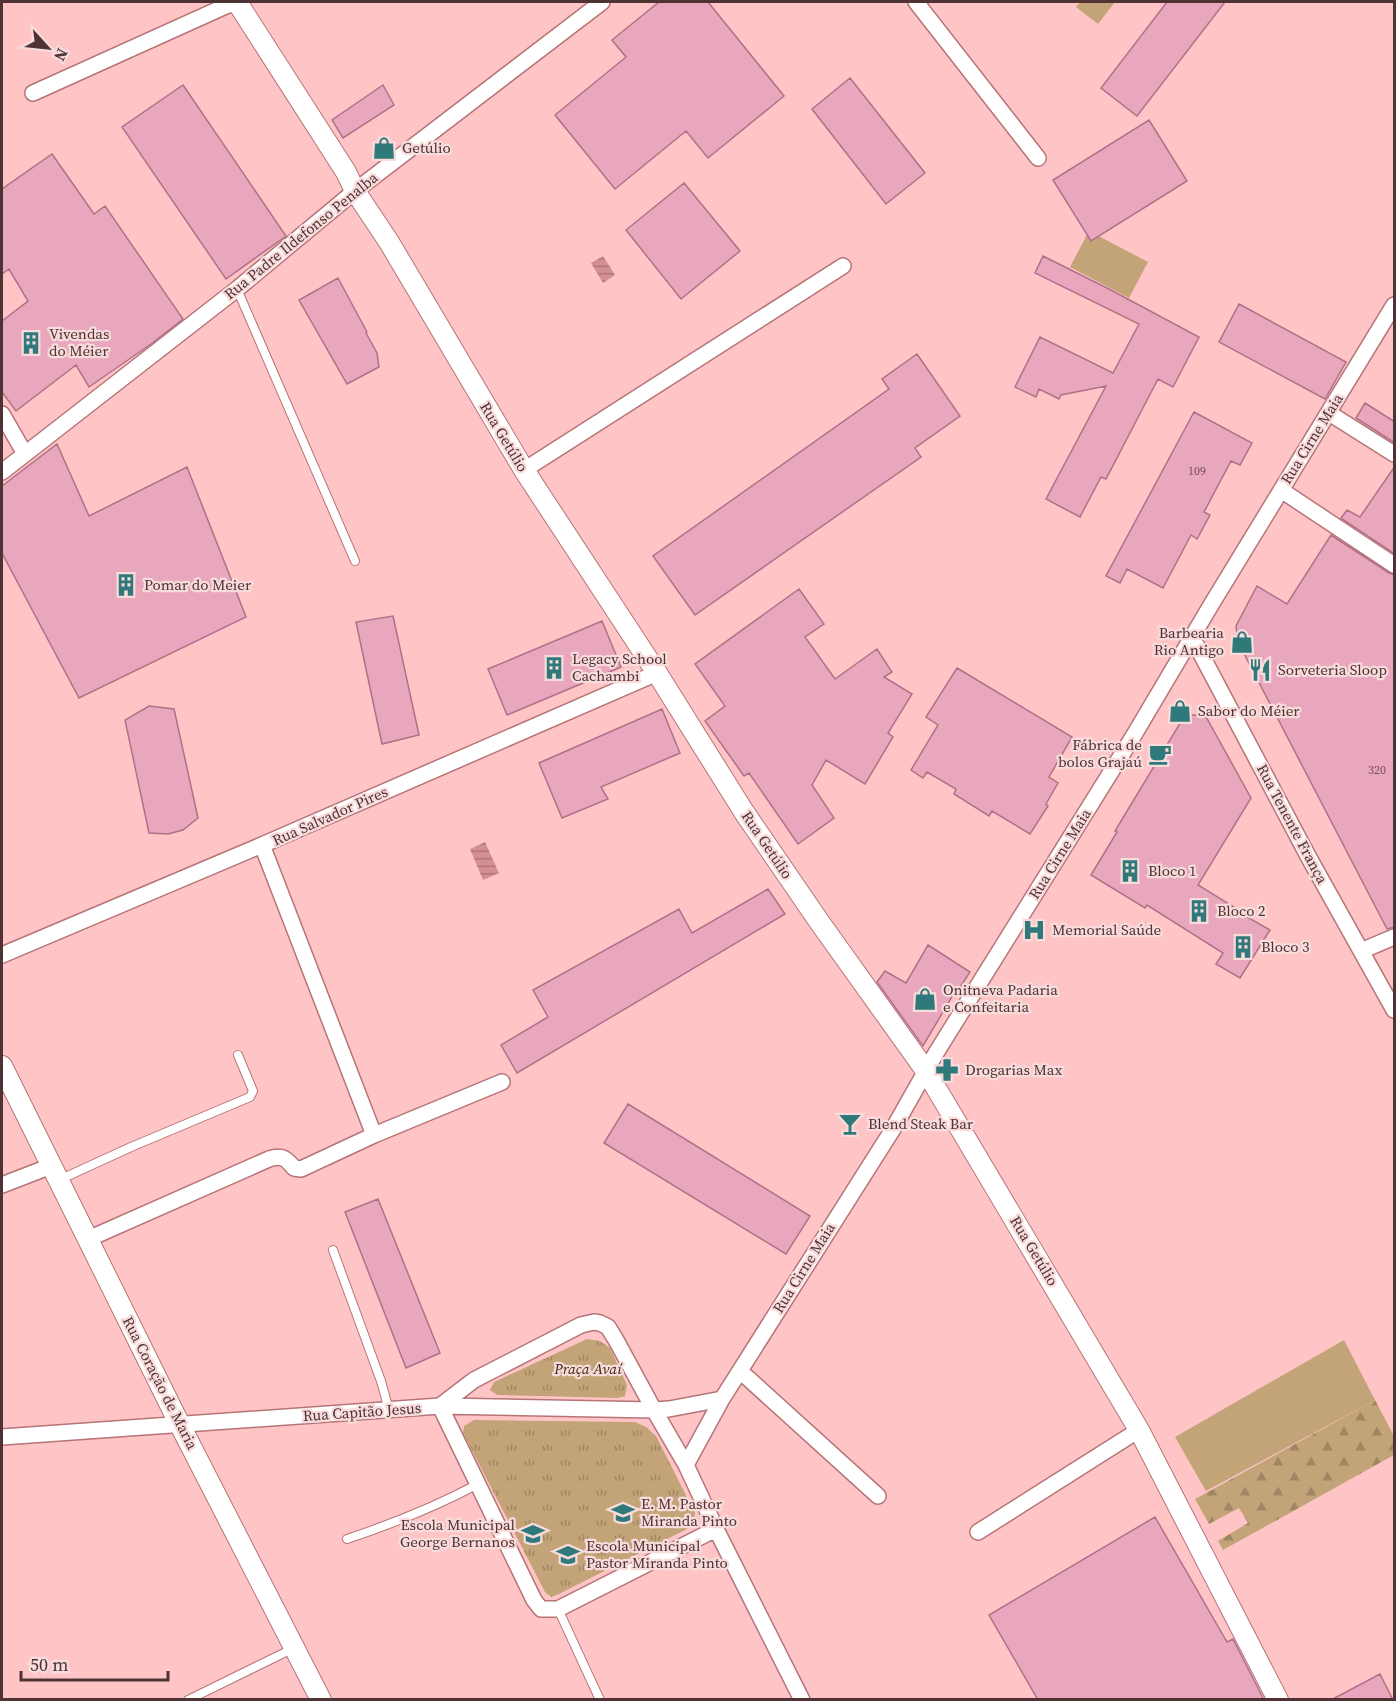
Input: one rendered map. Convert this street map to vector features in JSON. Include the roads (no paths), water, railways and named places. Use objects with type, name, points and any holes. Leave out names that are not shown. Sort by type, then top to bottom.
[{"type":"street","name":"Rua Padre Ildefonso Penalba","points":[[2,472],[237,289],[355,191],[602,2]]},
{"type":"street","points":[[916,2],[1038,158]]},
{"type":"street","name":"Rua Getúlio","points":[[238,3],[389,242],[524,470],[657,672],[744,812],[824,929],[926,1071],[1139,1430],[1278,1700]]},
{"type":"street","points":[[33,93],[228,4],[238,3]]},
{"type":"street","points":[[524,470],[843,266]]},
{"type":"street","name":"Rua Cirne Maia","points":[[686,1465],[722,1399],[893,1129],[926,1071],[1134,735],[1395,304]]},
{"type":"street","points":[[1329,413],[1395,454]]},
{"type":"street","points":[[2,414],[25,454]]},
{"type":"street","points":[[1281,490],[1395,565]]},
{"type":"street","name":"Rua Tenente França","points":[[1192,638],[1308,856],[1395,1010]]},
{"type":"street","name":"Rua Salvador Pires","points":[[2,956],[657,672]]},
{"type":"street","points":[[262,845],[374,1135]]},
{"type":"street","points":[[1362,951],[1395,937]]},
{"type":"street","name":"Rua Coração de Maria","points":[[2,1066],[180,1425],[321,1700]]},
{"type":"street","points":[[88,1239],[269,1159],[279,1156],[288,1160],[294,1168],[301,1169],[374,1135],[502,1082]]},
{"type":"street","points":[[2,1185],[55,1173]]},
{"type":"street","points":[[716,1529],[558,1609],[541,1609],[534,1600],[440,1406],[474,1380],[580,1325],[594,1322],[608,1327],[686,1465],[802,1700]]},
{"type":"street","points":[[740,1371],[878,1496]]},
{"type":"street","name":"Rua Capitão Jesus","points":[[2,1437],[440,1406],[654,1410],[722,1399]]},
{"type":"street","points":[[978,1532],[1139,1430]]},
{"type":"lane","points":[[237,289],[355,561]]},
{"type":"lane","points":[[55,1173],[250,1096],[253,1091],[238,1055]]},
{"type":"lane","points":[[333,1250],[381,1380],[389,1410]]},
{"type":"lane","points":[[347,1539],[443,1503],[478,1484]]},
{"type":"lane","points":[[558,1609],[600,1700]]},
{"type":"lane","points":[[188,1700],[294,1648]]},
{"type":"place","name":"Getúlio","points":[[384,148]]},
{"type":"place","name":"Vivendas do Méier","points":[[31,343]]},
{"type":"place","name":"Pomar do Meier","points":[[126,585]]},
{"type":"place","name":"Barbearia Rio Antigo","points":[[1242,642]]},
{"type":"place","name":"Legacy School Cachambi","points":[[554,668]]},
{"type":"place","name":"Sorveteria Sloop","points":[[1260,670]]},
{"type":"place","name":"Sabor do Méier","points":[[1180,711]]},
{"type":"place","name":"Fábrica de bolos Grajaú","points":[[1160,754]]},
{"type":"place","name":"Bloco 1","points":[[1130,871]]},
{"type":"place","name":"Bloco 2","points":[[1199,911]]},
{"type":"place","name":"Memorial Saúde","points":[[1034,930]]},
{"type":"place","name":"Bloco 3","points":[[1243,947]]},
{"type":"place","name":"Onitneva Padaria e Confeitaria","points":[[925,999]]},
{"type":"place","name":"Drogarias Max","points":[[947,1070]]},
{"type":"place","name":"Blend Steak Bar","points":[[850,1124]]},
{"type":"place","name":"E. M. Pastor Miranda Pinto","points":[[623,1513]]},
{"type":"place","name":"Escola Municipal George Bernanos","points":[[533,1534]]},
{"type":"place","name":"Escola Municipal Pastor Miranda Pinto","points":[[568,1555]]},
{"type":"park label","name":"Praça Avaí","points":[[588,1369]]}]
